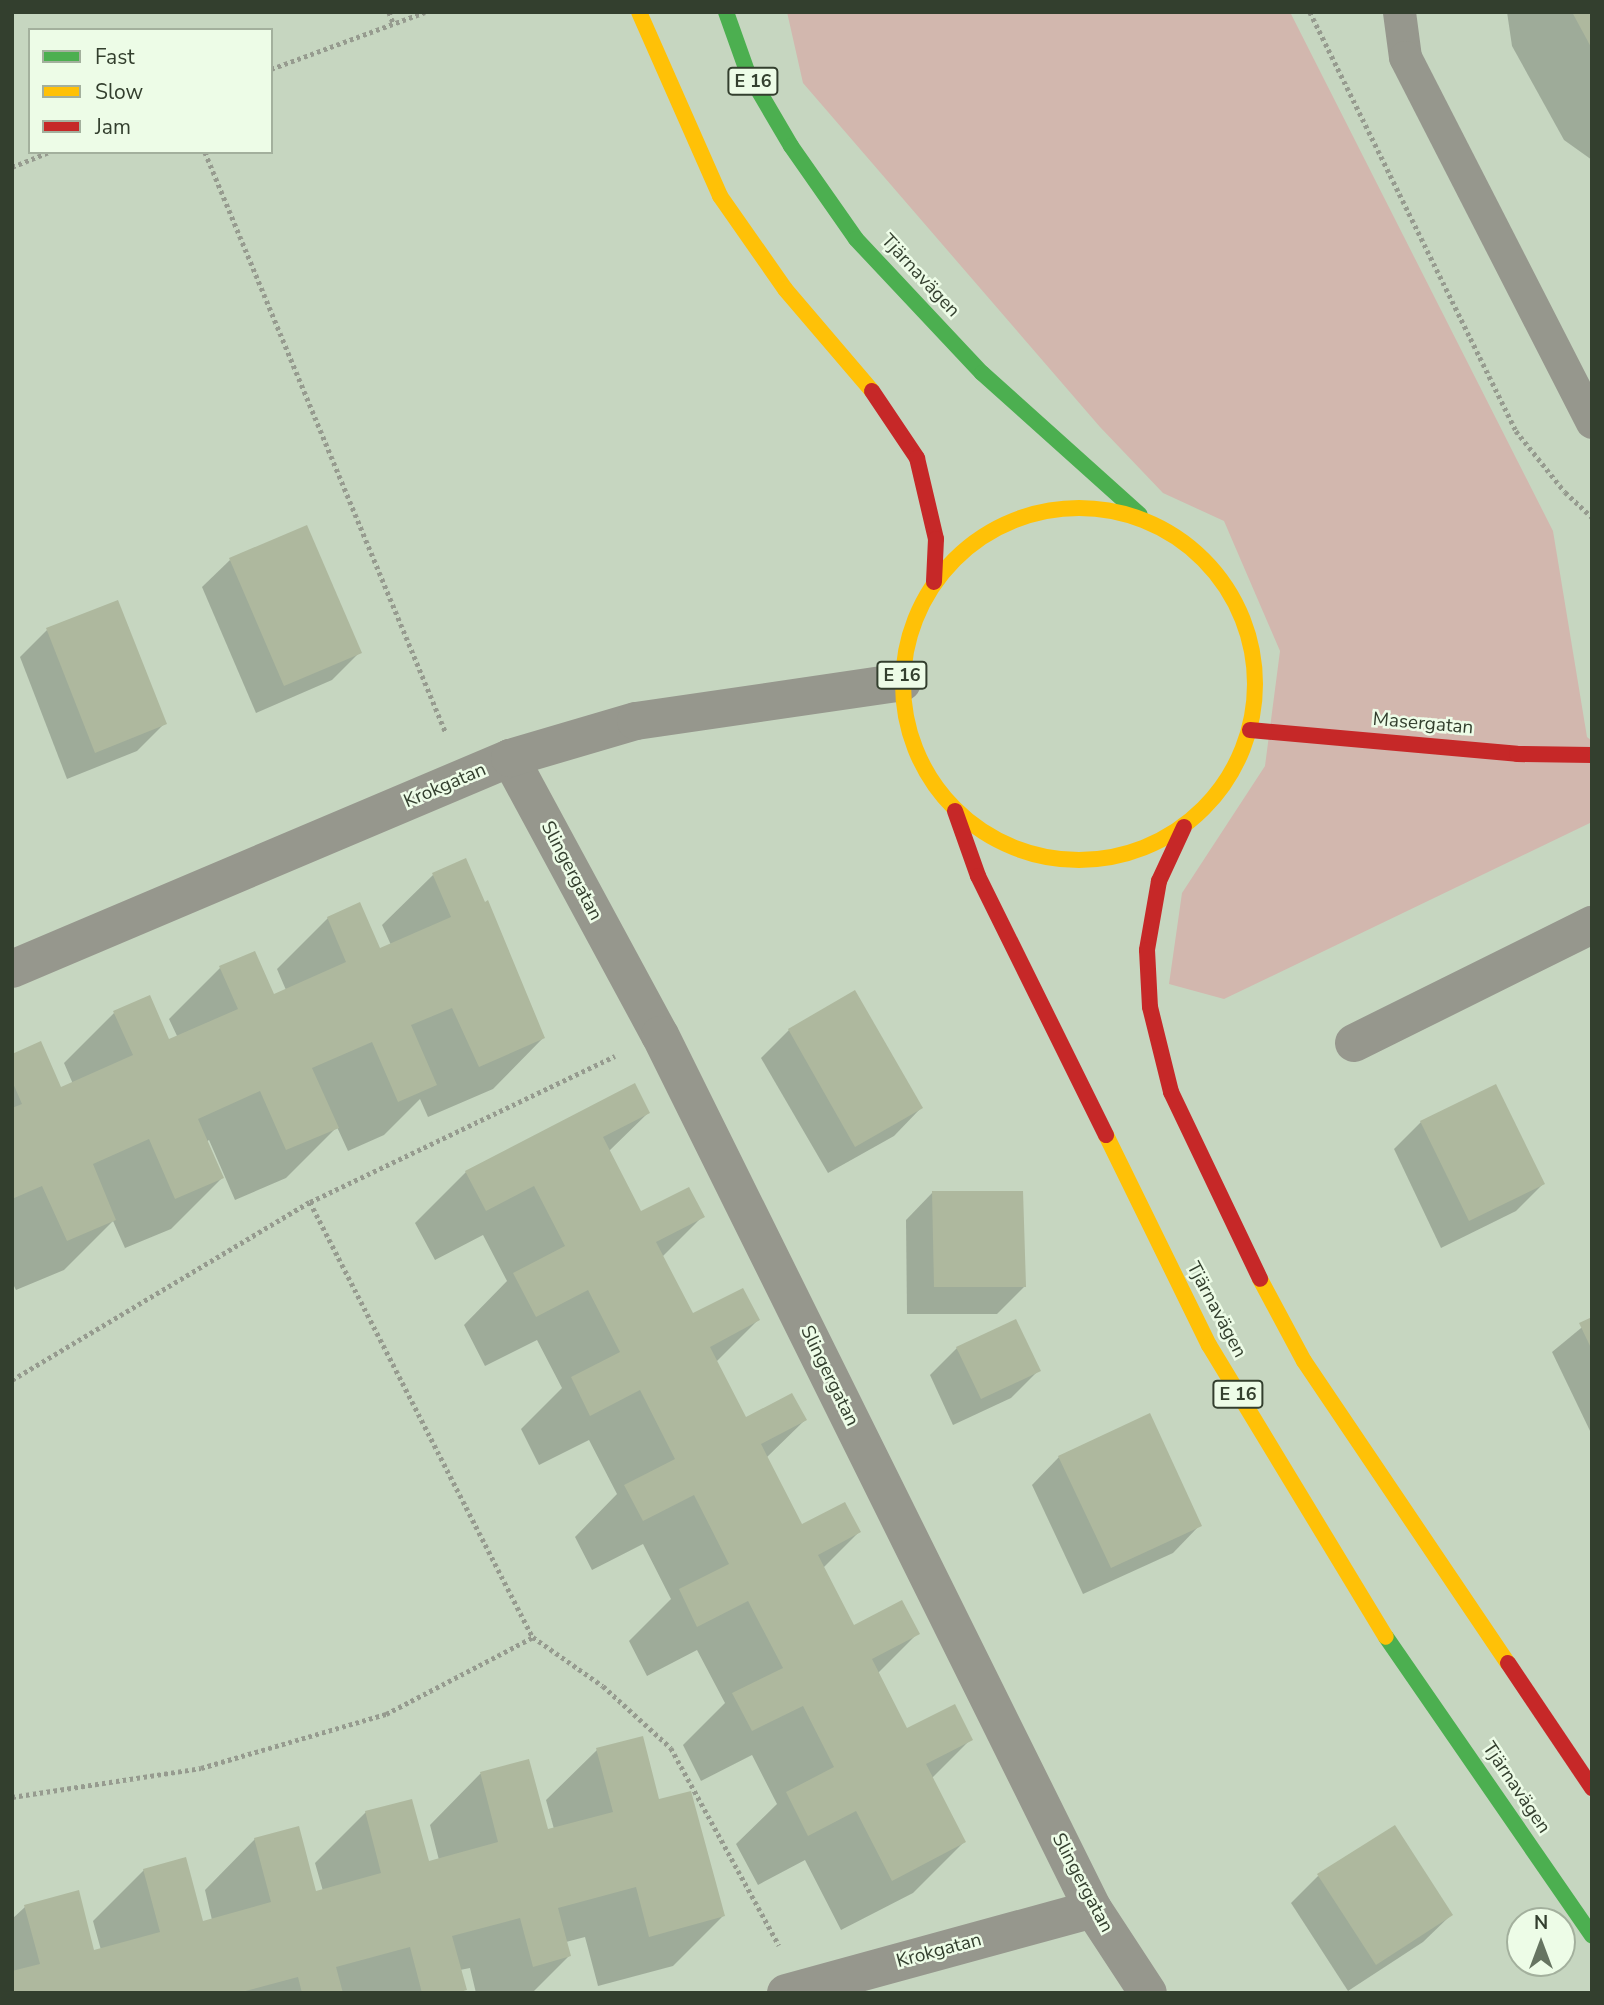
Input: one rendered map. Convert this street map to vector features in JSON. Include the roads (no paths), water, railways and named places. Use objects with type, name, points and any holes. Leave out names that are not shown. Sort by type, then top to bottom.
[{"type":"main road","name":"Tjärnavägen","points":[[639,12],[720,196],[785,289],[888,410],[917,458],[936,539],[934,582]]},
{"type":"main road","name":"Tjärnavägen","points":[[726,12],[747,71],[790,146],[856,239],[982,373],[1146,520],[1197,553],[1229,589],[1245,622],[1254,657],[1256,694],[1250,730],[1226,784],[1184,827],[1140,851],[1091,861],[1042,858],[995,840],[955,811],[926,773],[907,729],[902,682],[906,646],[934,582],[967,547],[1007,522],[1030,515],[1053,509],[1100,508],[1146,520]]},
{"type":"main road","name":"Masergatan","points":[[1250,730],[1517,754],[1592,755]]},
{"type":"main road","name":"Tjärnavägen","points":[[955,811],[978,876],[1209,1345],[1361,1600],[1592,1936]]},
{"type":"main road","name":"Tjärnavägen","points":[[1184,827],[1159,881],[1147,950],[1150,1007],[1171,1092],[1231,1225],[1304,1360],[1592,1788]]},
{"type":"street","name":"Krokgatan","points":[[12,969],[510,758],[636,721],[902,682]]},
{"type":"street","name":"Slingergatan","points":[[510,758],[660,1035],[1093,1909],[1148,1993]]},
{"type":"street","points":[[1354,1043],[1592,925]]},
{"type":"street","name":"Krokgatan","points":[[794,1990],[1093,1909]]},
{"type":"lane","points":[[1399,12],[1405,57],[1592,422]]}]
